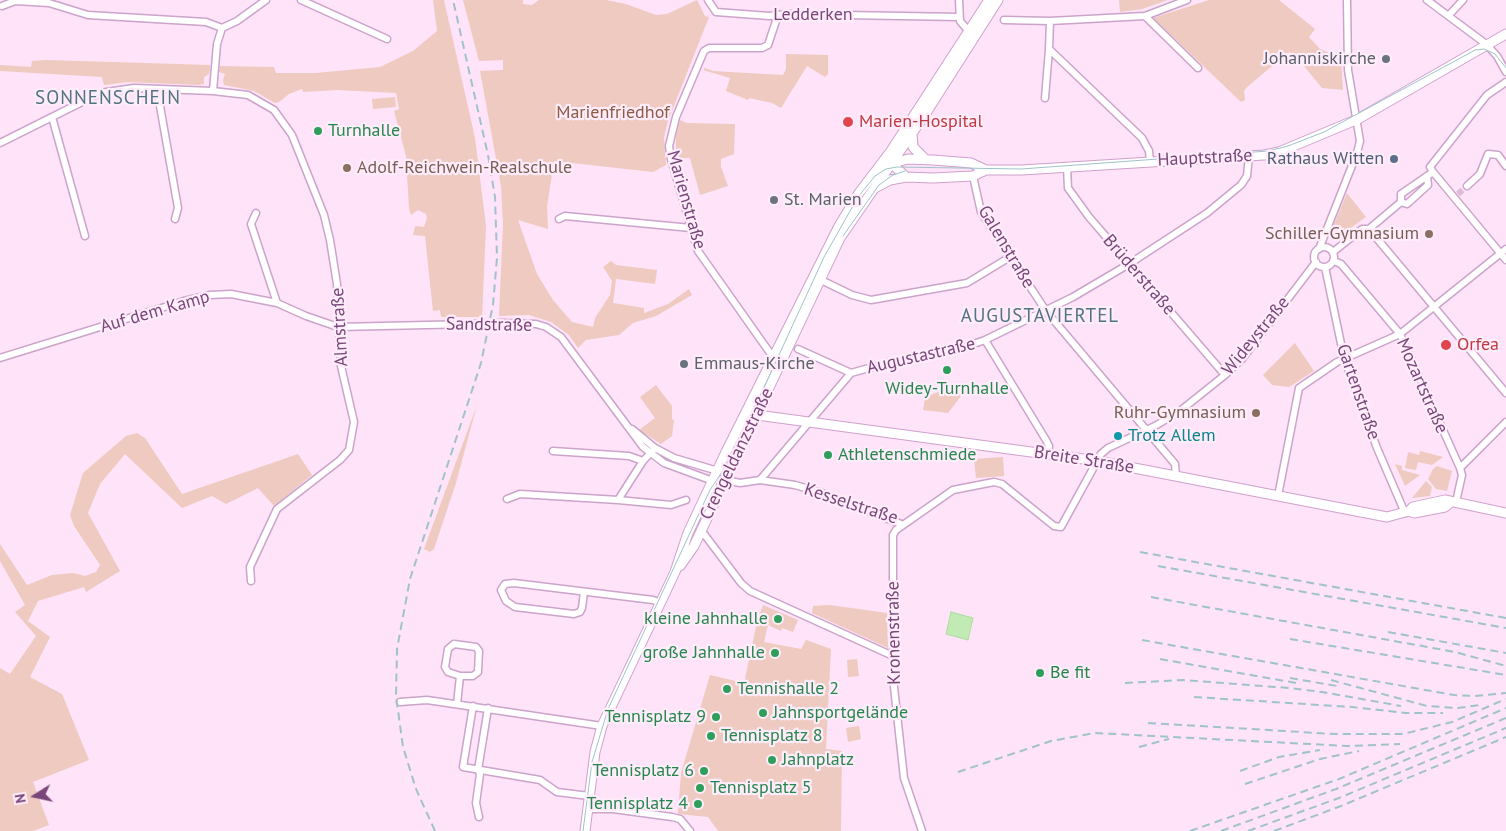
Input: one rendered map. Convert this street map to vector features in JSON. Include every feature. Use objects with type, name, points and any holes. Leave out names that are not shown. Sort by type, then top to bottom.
[{"type":"main road","points":[[878,170],[950,61],[968,30],[978,25],[989,0]]},
{"type":"main road","points":[[890,163],[912,133],[978,25],[998,0]]},
{"type":"main road","name":"Hauptstraße","points":[[869,189],[887,181],[906,177],[973,176],[986,170],[1249,156],[1288,150],[1358,119],[1506,34]]},
{"type":"main road","points":[[912,133],[913,148],[926,160]]},
{"type":"main road","points":[[890,163],[891,151]]},
{"type":"main road","name":"Hauptstraße","points":[[890,163],[908,159],[971,163],[986,170]]},
{"type":"main road","points":[[890,163],[906,177]]},
{"type":"main road","name":"Crengeldanzstraße","points":[[585,831],[595,752],[602,726],[675,572],[693,521],[774,356],[878,170],[890,163]]},
{"type":"main road","name":"Crengeldanzstraße","points":[[869,189],[890,163]]},
{"type":"main road","name":"Crengeldanzstraße","points":[[675,572],[694,546],[757,415],[818,279]]},
{"type":"main road","points":[[742,421],[757,415]]},
{"type":"main road","name":"Breite Straße","points":[[757,415],[1098,461],[1387,517],[1406,512],[1414,513],[1445,507],[1454,502]]},
{"type":"main road","points":[[718,471],[725,480]]},
{"type":"main road","points":[[713,481],[725,480]]},
{"type":"main road","points":[[1454,502],[1506,513]]},
{"type":"main road","points":[[693,521],[701,530]]},
{"type":"street","points":[[2,6],[15,1],[49,3],[88,15],[206,22],[222,28],[237,21],[266,0]]},
{"type":"street","points":[[301,0],[387,39]]},
{"type":"street","name":"Ledderken","points":[[708,0],[716,12],[778,15],[959,17]]},
{"type":"street","points":[[959,0],[959,17],[968,30]]},
{"type":"street","points":[[1004,20],[1050,21],[1144,16],[1187,0]]},
{"type":"street","points":[[1333,252],[1334,261],[1325,267],[1316,262],[1314,256],[1319,249],[1358,153],[1360,136],[1348,70],[1346,0]]},
{"type":"street","points":[[1427,0],[1486,44],[1497,56],[1506,72]]},
{"type":"street","points":[[1449,15],[1463,0]]},
{"type":"street","name":"Marienstraße","points":[[778,15],[768,44],[762,48],[706,49],[671,131],[671,159],[698,251],[766,349],[774,356],[778,368]]},
{"type":"street","points":[[1144,16],[1198,68]]},
{"type":"street","points":[[1045,98],[1050,21]]},
{"type":"street","points":[[0,143],[100,93],[118,89],[213,91],[217,44],[222,28]]},
{"type":"street","points":[[1049,49],[1142,138],[1149,152],[1150,161]]},
{"type":"street","points":[[1506,82],[1486,95],[1430,167],[1503,251],[1506,260]]},
{"type":"street","points":[[157,89],[178,208],[175,220]]},
{"type":"street","name":"Almstraße","points":[[213,91],[239,93],[261,101],[279,116],[292,135],[318,198],[330,240],[337,284],[340,366],[354,422],[353,439],[349,450],[340,460],[277,510],[250,567],[251,581]]},
{"type":"street","points":[[52,117],[85,236]]},
{"type":"street","points":[[1468,186],[1480,174],[1488,154],[1498,155],[1506,166]]},
{"type":"street","name":"Augustastraße","points":[[760,480],[851,373],[883,364],[956,350],[985,340],[1046,311],[1129,264],[1207,212],[1241,184],[1247,176],[1249,156]]},
{"type":"street","name":"Brüderstraße","points":[[1067,167],[1068,188],[1129,264],[1225,375]]},
{"type":"street","points":[[1402,202],[1402,194],[1419,180],[1433,172]]},
{"type":"street","name":"Galenstraße","points":[[973,176],[982,212],[1046,311],[1175,464],[1176,476]]},
{"type":"street","points":[[1402,202],[1407,204],[1428,185],[1427,176]]},
{"type":"street","points":[[1333,252],[1362,229],[1369,229],[1402,202]]},
{"type":"street","points":[[256,213],[251,224],[277,303]]},
{"type":"street","points":[[560,218],[565,216],[690,228]]},
{"type":"street","points":[[1369,229],[1506,393]]},
{"type":"street","points":[[1319,249],[1325,247],[1333,252]]},
{"type":"street","points":[[1278,496],[1298,392],[1303,384],[1344,358],[1400,334],[1503,251]]},
{"type":"street","points":[[818,279],[852,295],[871,300],[967,283],[1010,257]]},
{"type":"street","name":"Mozartstraße","points":[[1334,261],[1341,264],[1400,334],[1462,474],[1454,502]]},
{"type":"street","name":"Wideystraße","points":[[1064,523],[1098,461],[1108,448],[1180,411],[1225,375],[1242,358],[1316,262]]},
{"type":"street","name":"Gartenstraße","points":[[1325,267],[1344,358],[1377,448],[1406,512]]},
{"type":"street","name":"Auf dem Kamp","points":[[0,358],[192,299],[230,294],[277,303],[338,327]]},
{"type":"street","name":"Sandstraße","points":[[338,327],[503,323],[536,324],[546,327],[561,336],[636,440],[650,454],[664,463],[713,481]]},
{"type":"street","points":[[985,340],[1046,440],[1049,446],[1048,454]]},
{"type":"street","points":[[798,349],[851,373]]},
{"type":"street","name":"Sandstraße","points":[[624,422],[655,448],[677,460],[718,471]]},
{"type":"street","points":[[1460,468],[1506,422]]},
{"type":"street","points":[[618,500],[655,448]]},
{"type":"street","points":[[553,451],[629,456],[644,461]]},
{"type":"street","points":[[725,480],[740,483],[760,480]]},
{"type":"street","name":"Kesselstraße","points":[[760,480],[819,492],[901,524],[953,490],[994,482],[1002,484],[1056,527],[1064,523]]},
{"type":"street","points":[[507,499],[520,494],[671,505],[686,500]]},
{"type":"street","name":"Kronenstraße","points":[[901,524],[893,535],[893,656],[904,778],[922,831]]},
{"type":"street","points":[[701,530],[741,583],[750,591],[893,656]]},
{"type":"street","points":[[584,592],[582,608],[580,612],[574,614],[515,606],[506,600],[501,590],[505,584],[514,583],[653,600],[660,603]]},
{"type":"street","points":[[454,644],[476,647],[480,656],[478,672],[473,676],[460,676],[448,672],[445,667],[448,649],[454,644]]},
{"type":"street","points":[[457,704],[460,676]]},
{"type":"street","points":[[400,702],[427,700],[602,726]]},
{"type":"street","points":[[473,706],[463,767],[540,780],[557,792],[589,796]]},
{"type":"street","points":[[479,817],[476,803],[480,774],[478,770],[488,708]]},
{"type":"street","points":[[588,809],[613,809],[672,817],[680,819],[690,831]]},
{"type":"green space","points":[[433,0],[444,0],[475,138],[486,226],[482,317],[441,317],[440,310],[433,311],[425,236],[413,235],[415,226],[424,227],[427,218],[426,214],[418,210],[411,215],[409,209],[406,156],[394,111],[399,109],[396,93],[337,90],[303,92],[302,89],[289,94],[275,103],[254,91],[224,85],[225,74],[219,72],[220,66],[274,67],[276,73],[316,73],[380,67],[413,51],[437,31]]},
{"type":"green space","points":[[463,0],[523,0],[523,4],[532,5],[539,0],[606,0],[626,4],[656,15],[667,14],[697,0],[705,16],[709,17],[668,121],[664,137],[666,165],[653,172],[554,161],[547,207],[548,229],[518,220],[537,274],[553,300],[572,322],[593,327],[595,318],[610,295],[612,281],[603,267],[611,261],[616,265],[657,270],[655,284],[616,279],[613,303],[644,308],[644,313],[668,304],[689,289],[692,295],[656,316],[633,323],[619,335],[586,340],[578,348],[569,335],[551,322],[529,315],[499,316],[503,225],[501,186],[480,71],[503,70],[503,60],[479,61]]},
{"type":"green space","points":[[1119,0],[1168,0],[1142,9],[1120,12]]},
{"type":"green space","points":[[1209,0],[1279,0],[1315,29],[1309,37],[1320,49],[1341,58],[1343,90],[1322,88],[1294,54],[1289,52],[1247,87],[1244,91],[1245,100],[1241,102],[1153,18]]},
{"type":"green space","points":[[786,54],[828,55],[828,74],[825,77],[807,66],[781,108],[772,103],[749,98],[748,100],[726,91],[730,78],[703,70],[705,68],[713,71],[783,75],[786,69]]},
{"type":"green space","points":[[32,61],[210,65],[210,69],[209,74],[204,77],[204,84],[199,85],[127,82],[104,85],[102,77],[0,71],[0,65],[31,67]]},
{"type":"green space","points":[[395,97],[396,107],[373,109],[372,99]]},
{"type":"green space","name":"Marienfriedhof","points":[[680,120],[687,123],[735,124],[734,154],[721,159],[721,167],[728,186],[700,195],[690,158],[676,158],[676,136]]},
{"type":"green space","points":[[1347,193],[1366,217],[1334,240],[1330,234]]},
{"type":"green space","points":[[1295,343],[1314,371],[1289,387],[1272,385],[1263,375]]},
{"type":"green space","points":[[656,385],[672,406],[672,419],[674,420],[672,436],[661,444],[639,430],[655,418],[640,397]]},
{"type":"green space","points":[[952,387],[961,396],[948,413],[923,410],[925,397]]},
{"type":"green space","points":[[477,405],[456,483],[434,549],[430,552],[424,549]]},
{"type":"green space","points":[[137,433],[145,438],[182,494],[298,454],[312,475],[274,506],[258,488],[226,504],[212,496],[182,508],[125,454],[100,484],[88,513],[120,571],[86,592],[84,587],[38,601],[28,621],[50,637],[30,677],[62,694],[89,760],[33,782],[49,825],[33,831],[0,831],[0,668],[10,674],[36,636],[15,612],[25,605],[0,561],[0,544],[27,585],[52,575],[73,573],[85,576],[96,572],[100,565],[74,526],[70,515],[83,473],[126,436]]},
{"type":"green space","points":[[1420,451],[1443,457],[1432,465],[1418,462],[1416,470],[1405,468],[1408,452],[1419,455]]},
{"type":"green space","points":[[1003,457],[1004,476],[976,478],[974,459]]},
{"type":"green space","points":[[1395,464],[1402,466],[1402,470],[1420,475],[1405,486]]},
{"type":"green space","points":[[1437,466],[1452,471],[1447,491],[1436,489],[1428,479],[1433,469]]},
{"type":"green space","points":[[1426,481],[1432,487],[1430,496],[1412,498]]},
{"type":"green space","name":"Jahnsportgelände","points":[[763,605],[798,620],[793,632],[782,628],[781,631],[768,625],[764,642],[801,649],[806,640],[831,649],[826,749],[842,751],[841,831],[718,831],[708,817],[678,814],[681,773],[710,675],[744,683],[757,622]]},
{"type":"green space","points":[[830,605],[887,613],[888,648],[812,613],[813,606]]},
{"type":"green space","points":[[857,659],[859,676],[848,677],[847,660]]},
{"type":"green space","points":[[859,726],[861,739],[848,742],[846,728]]},
{"type":"shaded area","points":[[951,612],[973,618],[968,640],[946,634]]},
{"type":"tunnel","points":[[1458,194],[1467,186]]},
{"type":"tram line","points":[[583,831],[592,762],[608,709],[710,490],[733,455],[824,257],[858,197],[875,176],[886,169],[897,167],[1021,169],[1268,151],[1288,146],[1324,132],[1475,50],[1484,49],[1495,54],[1506,68]]},
{"type":"tram line","points":[[843,236],[879,185],[893,175],[905,171]]},
{"type":"railway","points":[[435,831],[416,789],[403,747],[396,696],[397,649],[410,579],[481,363],[493,305],[497,258],[495,197],[488,155],[453,0]]},
{"type":"railway","points":[[1140,552],[1506,618]]},
{"type":"railway","points":[[1158,566],[1506,628]]},
{"type":"railway","points":[[1151,597],[1455,652],[1506,666]]},
{"type":"railway","points":[[1388,632],[1506,653]]},
{"type":"railway","points":[[1290,639],[1506,675]]},
{"type":"railway","points":[[1142,640],[1454,695],[1474,696],[1506,693]]},
{"type":"railway","points":[[1160,659],[1296,683]]},
{"type":"railway","points":[[1290,678],[1337,686]]},
{"type":"railway","points":[[1125,683],[1183,680],[1289,688],[1401,706]]},
{"type":"railway","points":[[1331,680],[1427,706],[1458,708],[1480,705]]},
{"type":"railway","points":[[1194,697],[1352,707],[1406,713],[1443,713]]},
{"type":"railway","points":[[1148,723],[1335,734],[1403,734],[1452,722],[1506,699]]},
{"type":"railway","points":[[1190,831],[1339,779],[1506,708]]},
{"type":"railway","points":[[1221,831],[1336,789],[1506,718]]},
{"type":"railway","points":[[1248,831],[1339,798],[1506,728]]},
{"type":"railway","points":[[958,772],[1051,741],[1095,733],[1348,746],[1400,744]]},
{"type":"railway","points":[[1274,831],[1341,806],[1506,737]]},
{"type":"railway","points":[[1139,747],[1169,739]]},
{"type":"railway","points":[[1240,771],[1279,757],[1320,750]]},
{"type":"railway","points":[[1245,784],[1320,759],[1359,751]]},
{"type":"place","name":"Johanniskirche","points":[[1386,59]]},
{"type":"place","name":"Marien-Hospital","points":[[848,122]]},
{"type":"place","name":"Turnhalle","points":[[318,131]]},
{"type":"place","name":"Rathaus Witten","points":[[1394,159]]},
{"type":"place","name":"Adolf-Reichwein-Realschule","points":[[347,168]]},
{"type":"place","name":"St. Marien","points":[[774,200]]},
{"type":"place","name":"Schiller-Gymnasium","points":[[1429,234]]},
{"type":"place","name":"Orfea","points":[[1446,345]]},
{"type":"place","name":"Emmaus-Kirche","points":[[684,364]]},
{"type":"place","name":"Widey-Turnhalle","points":[[947,370]]},
{"type":"place","name":"Ruhr-Gymnasium","points":[[1256,413]]},
{"type":"place","name":"Trotz Allem","points":[[1118,436]]},
{"type":"place","name":"Athletenschmiede","points":[[828,455]]},
{"type":"place","name":"kleine Jahnhalle","points":[[778,619]]},
{"type":"place","name":"große Jahnhalle","points":[[775,653]]},
{"type":"place","name":"Be fit","points":[[1040,673]]},
{"type":"place","name":"Tennishalle 2","points":[[727,689]]},
{"type":"place","name":"Jahnsportgelände","points":[[763,713]]},
{"type":"place","name":"Tennisplatz 9","points":[[716,717]]},
{"type":"place","name":"Tennisplatz 8","points":[[711,736]]},
{"type":"place","name":"Jahnplatz","points":[[772,760]]},
{"type":"place","name":"Tennisplatz 6","points":[[704,771]]},
{"type":"place","name":"Tennisplatz 5","points":[[700,788]]},
{"type":"place","name":"Tennisplatz 4","points":[[698,804]]},
{"type":"district","name":"SONNENSCHEIN","points":[[108,99]]},
{"type":"district","name":"AUGUSTAVIERTEL","points":[[1040,317]]}]
